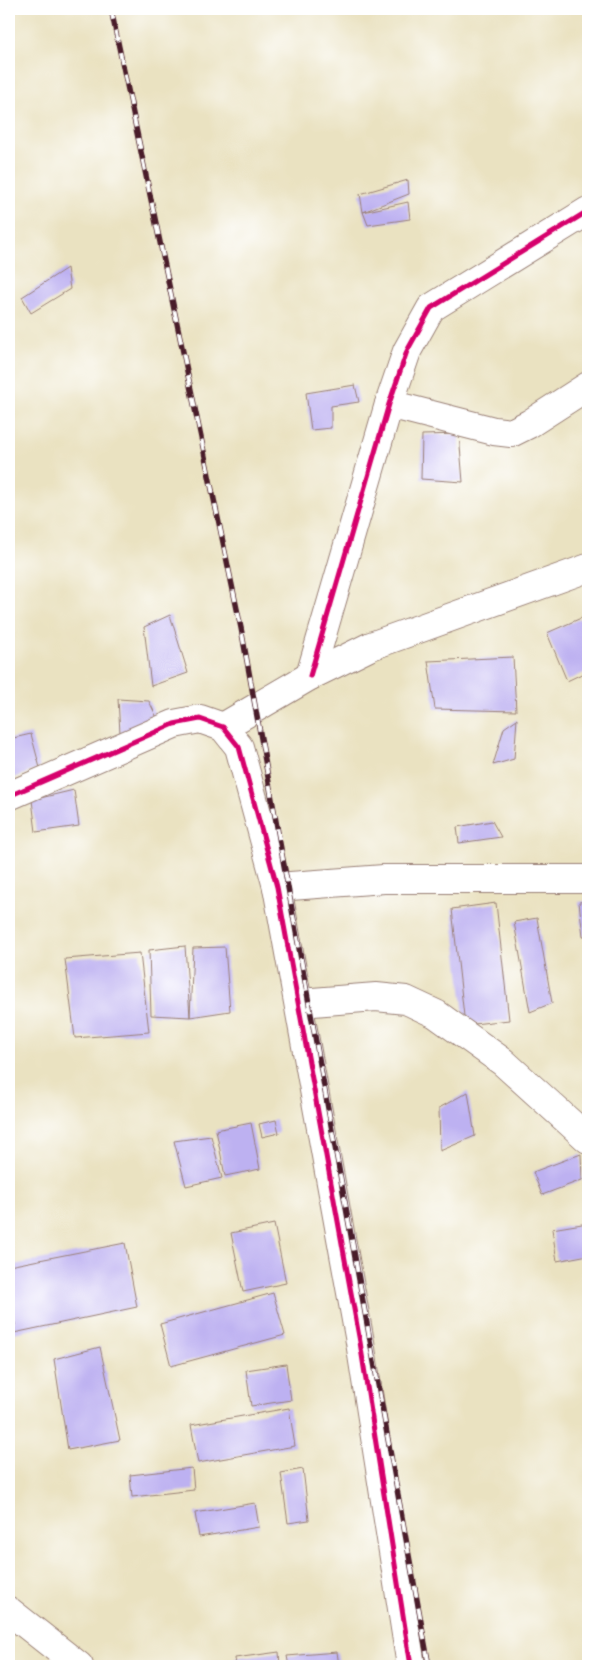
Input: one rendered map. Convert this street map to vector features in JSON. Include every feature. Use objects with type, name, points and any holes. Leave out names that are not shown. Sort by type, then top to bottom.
[{"type":"street","points":[[310,676],[389,404],[407,351],[431,308],[588,211]]},
{"type":"street","points":[[389,404],[494,431],[511,433],[529,424],[588,386]]},
{"type":"street","points":[[223,727],[310,676],[371,646],[588,568]]},
{"type":"street","points":[[9,796],[174,724],[200,719],[223,727],[239,747],[277,888],[300,1003],[360,1342],[411,1666]]},
{"type":"street","points":[[277,888],[384,879],[588,879]]},
{"type":"street","points":[[300,1003],[376,997],[406,1000],[436,1014],[503,1062],[588,1139]]},
{"type":"street","points":[[9,1611],[79,1666]]},
{"type":"building","points":[[408,180],[409,194],[363,212],[360,194]]},
{"type":"building","points":[[408,202],[410,219],[368,225],[363,212]]},
{"type":"building","points":[[67,268],[70,289],[31,313],[22,297]]},
{"type":"building","points":[[355,385],[359,402],[331,406],[331,428],[311,430],[306,393]]},
{"type":"building","points":[[459,434],[463,482],[421,479],[422,435]]},
{"type":"building","points":[[170,615],[188,673],[151,686],[144,627]]},
{"type":"building","points":[[588,615],[588,671],[567,681],[547,633]]},
{"type":"building","points":[[513,657],[516,711],[435,709],[428,661]]},
{"type":"building","points":[[118,699],[149,701],[159,722],[120,733]]},
{"type":"building","points":[[517,719],[514,759],[493,765],[504,728]]},
{"type":"building","points":[[31,734],[40,768],[9,780],[9,739]]},
{"type":"building","points":[[74,790],[79,826],[36,832],[32,800]]},
{"type":"building","points":[[492,821],[501,837],[459,843],[457,827]]},
{"type":"building","points":[[588,901],[588,936],[583,936],[579,902]]},
{"type":"building","points":[[496,903],[509,1020],[465,1025],[452,909]]},
{"type":"building","points":[[537,918],[552,1003],[530,1012],[514,922]]},
{"type":"building","points":[[185,946],[190,1017],[151,1015],[149,950]]},
{"type":"building","points":[[225,947],[230,1011],[190,1017],[193,948]]},
{"type":"building","points":[[140,953],[149,1032],[75,1038],[65,959]]},
{"type":"building","points":[[468,1092],[475,1136],[440,1151],[439,1108]]},
{"type":"building","points":[[276,1120],[279,1133],[262,1137],[259,1124]]},
{"type":"building","points":[[251,1123],[260,1169],[225,1176],[216,1130]]},
{"type":"building","points":[[211,1136],[222,1178],[186,1186],[174,1141]]},
{"type":"building","points":[[581,1154],[582,1180],[542,1195],[533,1172]]},
{"type":"building","points":[[588,1223],[588,1255],[557,1261],[552,1229]]},
{"type":"building","points":[[274,1224],[286,1283],[243,1292],[231,1233]]},
{"type":"building","points":[[125,1243],[137,1307],[9,1334],[9,1303],[15,1325],[9,1287],[9,1266]]},
{"type":"building","points":[[273,1293],[285,1335],[171,1366],[160,1324]]},
{"type":"building","points":[[100,1347],[120,1440],[68,1450],[54,1359]]},
{"type":"building","points":[[286,1364],[291,1400],[251,1406],[246,1370]]},
{"type":"building","points":[[289,1408],[295,1446],[198,1463],[191,1425]]},
{"type":"building","points":[[192,1468],[194,1490],[132,1497],[130,1475]]},
{"type":"building","points":[[303,1469],[309,1520],[288,1523],[281,1473]]},
{"type":"building","points":[[255,1503],[259,1527],[199,1537],[195,1513]]},
{"type":"building","points":[[279,1652],[280,1666],[236,1666],[235,1658]]},
{"type":"building","points":[[337,1652],[339,1666],[289,1666],[287,1656]]},
{"type":"railway","points":[[111,9],[241,628],[429,1666]]},
{"type":"cycle path","points":[[310,676],[389,404],[407,351],[431,308],[588,211]]},
{"type":"cycle path","points":[[9,796],[174,724],[200,719],[223,727],[239,747],[277,887],[360,1342],[411,1666]]}]
